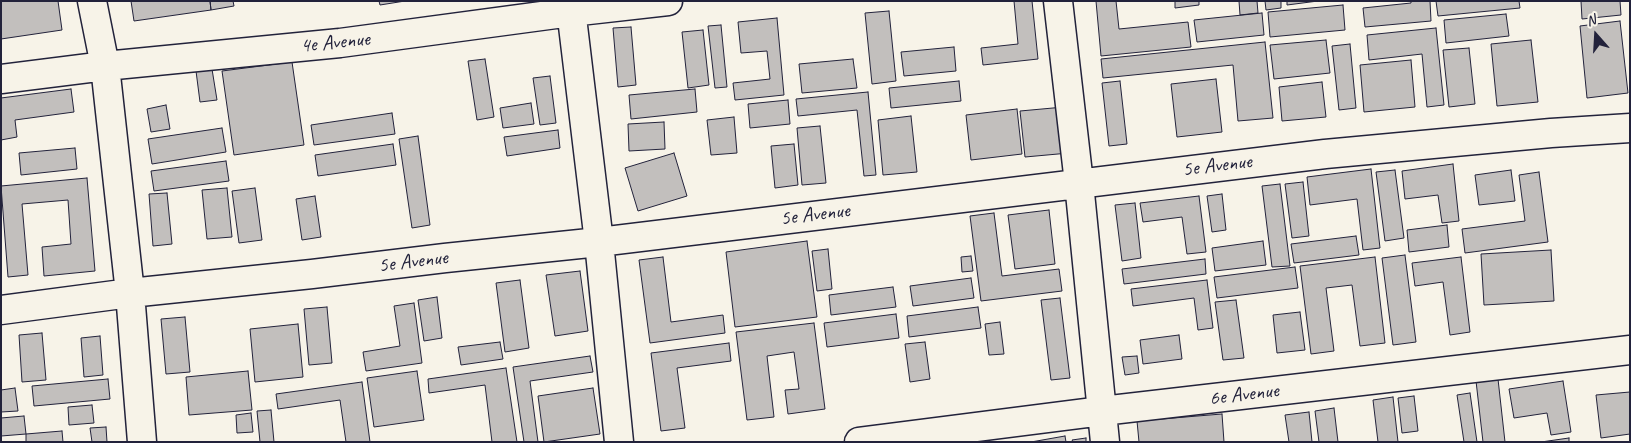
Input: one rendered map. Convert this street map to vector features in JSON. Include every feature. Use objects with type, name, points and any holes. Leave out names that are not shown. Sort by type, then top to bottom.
[{"type":"street","points":[[92,1],[105,66],[130,294],[142,442]]},
{"type":"street","name":"4e Avenue","points":[[1,79],[105,66],[340,44],[571,7],[668,1]]},
{"type":"street","points":[[1058,1],[1079,183],[1105,442]]},
{"type":"street","points":[[571,7],[599,242],[619,442]]},
{"type":"street","name":"5e Avenue","points":[[1,310],[444,258],[599,242],[1325,154],[1550,133],[1630,128]]},
{"type":"street","name":"6e Avenue","points":[[859,442],[1102,411],[1630,350]]},
{"type":"building","points":[[1,1],[58,1],[62,30],[1,39]]},
{"type":"building","points":[[131,1],[210,1],[211,10],[134,21]]},
{"type":"building","points":[[210,1],[233,1],[234,6],[211,10]]},
{"type":"building","points":[[379,1],[405,1],[380,5]]},
{"type":"building","points":[[1014,1],[1032,1],[1038,59],[983,65],[981,48],[1018,44]]},
{"type":"building","points":[[1096,1],[1116,1],[1119,29],[1188,22],[1191,47],[1101,56]]},
{"type":"building","points":[[1175,1],[1199,1],[1199,5],[1175,8]]},
{"type":"building","points":[[1239,1],[1257,1],[1258,13],[1240,15]]},
{"type":"building","points":[[1265,1],[1281,1],[1281,8],[1266,10]]},
{"type":"building","points":[[1287,1],[1318,1],[1287,5]]},
{"type":"building","points":[[1411,1],[1430,1],[1431,21],[1365,27],[1363,8],[1411,3]]},
{"type":"building","points":[[1436,1],[1519,1],[1520,8],[1438,16]]},
{"type":"building","points":[[1581,1],[1620,1],[1621,15],[1582,19]]},
{"type":"building","points":[[1343,5],[1345,30],[1270,37],[1268,12]]},
{"type":"building","points":[[889,11],[896,81],[872,84],[865,13]]},
{"type":"building","points":[[1262,13],[1264,35],[1197,42],[1194,20]]},
{"type":"building","points":[[1506,14],[1509,36],[1446,43],[1444,20]]},
{"type":"building","points":[[777,18],[784,95],[735,100],[733,83],[770,79],[767,51],[741,53],[738,22]]},
{"type":"building","points":[[1620,21],[1628,93],[1587,98],[1580,26]]},
{"type":"building","points":[[721,25],[727,87],[715,88],[708,26]]},
{"type":"building","points":[[631,27],[636,85],[618,87],[613,28]]},
{"type":"building","points":[[1436,28],[1444,105],[1427,107],[1422,54],[1369,60],[1367,35]]},
{"type":"building","points":[[703,30],[709,85],[688,88],[682,32]]},
{"type":"building","points":[[1326,40],[1330,73],[1274,79],[1270,45]]},
{"type":"building","points":[[1531,40],[1538,102],[1497,106],[1491,44]]},
{"type":"building","points":[[1265,42],[1273,118],[1238,121],[1233,65],[1103,78],[1101,59]]},
{"type":"building","points":[[1350,44],[1356,108],[1339,110],[1332,46]]},
{"type":"building","points":[[954,47],[956,71],[904,76],[901,52]]},
{"type":"building","points":[[1469,48],[1475,104],[1449,107],[1443,50]]},
{"type":"building","points":[[485,59],[494,117],[477,120],[468,61]]},
{"type":"building","points":[[853,59],[857,88],[802,93],[799,64]]},
{"type":"building","points":[[1411,60],[1415,107],[1364,112],[1360,65]]},
{"type":"building","points":[[292,62],[304,145],[234,155],[222,71]]},
{"type":"building","points":[[212,69],[217,100],[200,102],[196,71]]},
{"type":"building","points":[[550,76],[556,123],[540,125],[533,78]]},
{"type":"building","points":[[1216,79],[1222,132],[1177,137],[1171,84]]},
{"type":"building","points":[[959,81],[961,101],[891,108],[889,88]]},
{"type":"building","points":[[1120,81],[1127,144],[1109,146],[1102,83]]},
{"type":"building","points":[[1322,82],[1326,117],[1282,121],[1279,87]]},
{"type":"building","points":[[71,89],[74,112],[15,120],[17,137],[1,140],[1,98]]},
{"type":"building","points":[[695,89],[697,112],[631,119],[629,95]]},
{"type":"building","points":[[868,92],[876,175],[864,176],[857,110],[798,116],[796,99]]},
{"type":"building","points":[[788,100],[790,124],[750,128],[748,104]]},
{"type":"building","points":[[531,103],[534,124],[503,128],[500,108]]},
{"type":"building","points":[[166,105],[170,129],[151,132],[147,109]]},
{"type":"building","points":[[1064,107],[1069,153],[1025,157],[1020,111]]},
{"type":"building","points":[[1017,109],[1022,154],[971,160],[966,115]]},
{"type":"building","points":[[392,113],[395,134],[314,145],[311,125]]},
{"type":"building","points":[[911,116],[917,172],[883,175],[878,120]]},
{"type":"building","points":[[734,117],[737,153],[711,155],[707,120]]},
{"type":"building","points":[[664,122],[665,149],[629,151],[628,124]]},
{"type":"building","points":[[820,126],[826,183],[802,185],[797,128]]},
{"type":"building","points":[[222,128],[226,152],[152,164],[148,139]]},
{"type":"building","points":[[558,130],[560,148],[507,156],[504,137]]},
{"type":"building","points":[[418,136],[430,225],[412,228],[399,139]]},
{"type":"building","points":[[393,144],[396,165],[318,176],[315,155]]},
{"type":"building","points":[[794,144],[798,185],[775,188],[771,146]]},
{"type":"building","points":[[75,148],[77,169],[21,175],[19,153]]},
{"type":"building","points":[[674,153],[687,196],[638,211],[625,168]]},
{"type":"building","points":[[226,161],[229,181],[154,191],[151,171]]},
{"type":"building","points":[[1453,164],[1459,221],[1442,223],[1438,195],[1405,199],[1402,171]]},
{"type":"building","points":[[1371,169],[1380,248],[1363,250],[1357,199],[1310,205],[1307,177]]},
{"type":"building","points":[[1395,170],[1404,238],[1385,241],[1376,172]]},
{"type":"building","points":[[1511,170],[1515,201],[1479,205],[1475,175]]},
{"type":"building","points":[[1539,172],[1548,242],[1465,253],[1462,229],[1525,221],[1519,175]]},
{"type":"building","points":[[87,178],[95,271],[44,276],[42,247],[71,244],[68,200],[22,204],[28,275],[8,277],[1,186]]},
{"type":"building","points":[[1303,182],[1309,236],[1292,238],[1285,184]]},
{"type":"building","points":[[1280,184],[1290,266],[1272,267],[1262,186]]},
{"type":"building","points":[[227,188],[232,237],[207,239],[202,190]]},
{"type":"building","points":[[255,188],[262,240],[239,243],[232,191]]},
{"type":"building","points":[[167,193],[172,244],[153,246],[149,194]]},
{"type":"building","points":[[1222,194],[1226,230],[1212,232],[1207,196]]},
{"type":"building","points":[[315,196],[321,237],[302,240],[296,199]]},
{"type":"building","points":[[1199,196],[1206,252],[1187,254],[1182,217],[1143,222],[1140,203]]},
{"type":"building","points":[[1135,203],[1141,258],[1122,261],[1115,205]]},
{"type":"building","points":[[1049,210],[1055,264],[1015,269],[1008,215]]},
{"type":"building","points":[[994,213],[1002,276],[1059,269],[1062,291],[981,301],[970,216]]},
{"type":"building","points":[[1447,225],[1449,247],[1409,252],[1407,230]]},
{"type":"building","points":[[1356,236],[1359,255],[1294,263],[1291,244]]},
{"type":"building","points":[[807,241],[817,317],[735,327],[726,252]]},
{"type":"building","points":[[1263,241],[1266,265],[1215,271],[1212,248]]},
{"type":"building","points":[[828,249],[832,289],[817,291],[812,251]]},
{"type":"building","points":[[1551,250],[1554,301],[1484,305],[1481,254]]},
{"type":"building","points":[[1405,255],[1416,342],[1393,345],[1382,258]]},
{"type":"building","points":[[971,256],[973,271],[962,272],[961,257]]},
{"type":"building","points":[[663,257],[671,322],[723,315],[725,333],[650,343],[639,260]]},
{"type":"building","points":[[1375,257],[1385,343],[1360,346],[1352,285],[1326,288],[1334,351],[1311,354],[1300,266]]},
{"type":"building","points":[[1461,257],[1470,332],[1450,335],[1443,282],[1415,286],[1412,263]]},
{"type":"building","points":[[1205,259],[1206,274],[1124,284],[1122,269]]},
{"type":"building","points":[[1295,267],[1298,288],[1217,298],[1214,277]]},
{"type":"building","points":[[580,271],[588,331],[555,336],[546,275]]},
{"type":"building","points":[[971,278],[974,298],[913,306],[910,286]]},
{"type":"building","points":[[520,280],[529,348],[505,352],[496,283]]},
{"type":"building","points":[[1207,280],[1213,328],[1198,330],[1194,298],[1133,306],[1131,289]]},
{"type":"building","points":[[893,287],[896,307],[831,315],[829,295]]},
{"type":"building","points":[[437,297],[442,338],[424,341],[418,300]]},
{"type":"building","points":[[1060,298],[1070,378],[1051,380],[1041,300]]},
{"type":"building","points":[[1236,300],[1244,358],[1223,360],[1215,302]]},
{"type":"building","points":[[414,303],[422,363],[366,371],[363,352],[400,346],[394,306]]},
{"type":"building","points":[[327,307],[332,363],[309,365],[304,309]]},
{"type":"building","points":[[978,307],[981,328],[909,337],[907,316]]},
{"type":"building","points":[[1300,312],[1305,350],[1277,353],[1273,315]]},
{"type":"building","points":[[896,314],[899,338],[827,347],[824,323]]},
{"type":"building","points":[[185,317],[190,372],[166,374],[161,319]]},
{"type":"building","points":[[1000,322],[1004,354],[989,355],[985,324]]},
{"type":"building","points":[[814,323],[825,409],[788,414],[785,390],[799,389],[794,352],[767,356],[774,417],[747,420],[736,332]]},
{"type":"building","points":[[298,324],[303,377],[255,382],[250,329]]},
{"type":"building","points":[[42,333],[46,380],[22,382],[19,335]]},
{"type":"building","points":[[1179,335],[1182,359],[1143,364],[1140,340]]},
{"type":"building","points":[[100,336],[103,375],[84,377],[81,338]]},
{"type":"building","points":[[500,342],[503,359],[461,365],[458,347]]},
{"type":"building","points":[[925,342],[930,379],[910,382],[905,344]]},
{"type":"building","points":[[729,343],[731,361],[677,368],[685,428],[661,431],[651,353]]},
{"type":"building","points":[[590,356],[593,372],[530,381],[538,442],[524,442],[513,367]]},
{"type":"building","points":[[1137,356],[1139,373],[1125,375],[1122,357]]},
{"type":"building","points":[[506,368],[517,442],[492,442],[485,385],[429,393],[428,379]]},
{"type":"building","points":[[248,371],[252,410],[189,415],[186,377]]},
{"type":"building","points":[[417,371],[424,420],[374,427],[367,378]]},
{"type":"building","points":[[108,379],[110,399],[34,406],[32,386]]},
{"type":"building","points":[[1498,379],[1505,442],[1483,442],[1476,381]]},
{"type":"building","points":[[1563,381],[1571,432],[1551,435],[1547,413],[1514,418],[1509,389]]},
{"type":"building","points":[[362,382],[370,442],[346,442],[340,400],[278,409],[276,394]]},
{"type":"building","points":[[15,388],[18,411],[1,412],[1,390]]},
{"type":"building","points":[[593,388],[600,434],[544,442],[538,396]]},
{"type":"building","points":[[1630,392],[1630,434],[1601,438],[1596,395]]},
{"type":"building","points":[[1470,393],[1477,442],[1464,442],[1457,395]]},
{"type":"building","points":[[1414,396],[1418,431],[1402,433],[1398,398]]},
{"type":"building","points":[[1393,397],[1398,442],[1378,442],[1373,400]]},
{"type":"building","points":[[92,405],[94,423],[69,425],[68,407]]},
{"type":"building","points":[[1334,408],[1338,442],[1319,442],[1315,411]]},
{"type":"building","points":[[271,410],[274,442],[260,442],[257,411]]},
{"type":"building","points":[[1309,412],[1312,442],[1289,442],[1285,415]]},
{"type":"building","points":[[251,413],[253,432],[237,433],[236,415]]},
{"type":"building","points":[[1222,414],[1224,442],[1139,442],[1137,421]]},
{"type":"building","points":[[24,416],[26,434],[1,436],[1,418]]},
{"type":"building","points":[[106,427],[107,442],[92,442],[90,428]]},
{"type":"building","points":[[62,431],[63,442],[26,442],[26,434]]},
{"type":"building","points":[[1065,436],[1066,442],[1031,442]]},
{"type":"building","points":[[1086,438],[1086,442],[1073,442],[1072,440]]},
{"type":"building","points":[[1569,438],[1569,442],[1541,442]]}]
